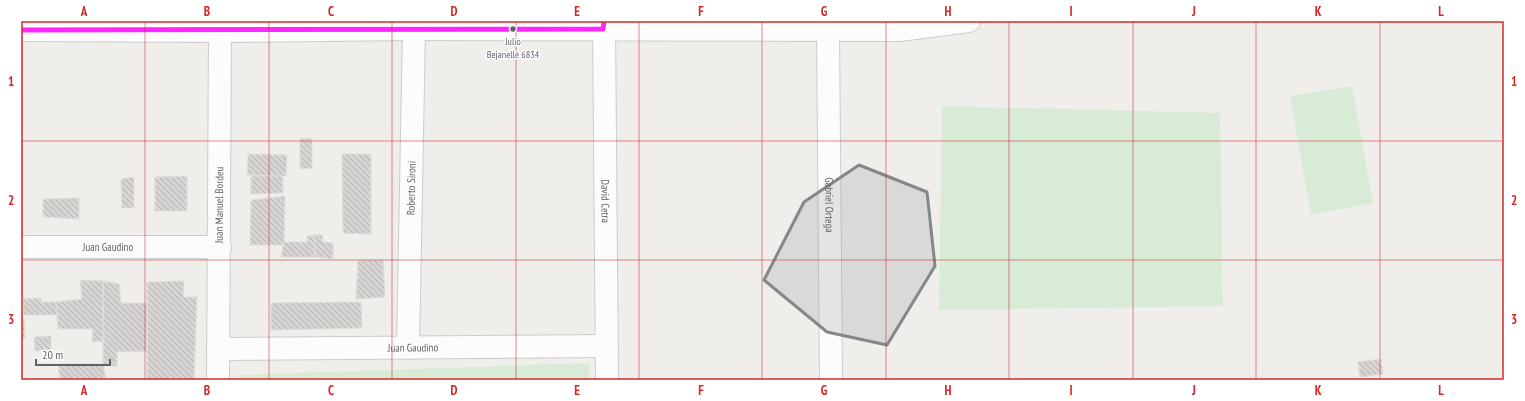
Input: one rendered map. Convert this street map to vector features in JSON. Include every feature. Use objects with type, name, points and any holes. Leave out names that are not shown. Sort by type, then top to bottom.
[{"type":"street","points":[[21,30],[220,31],[604,25],[828,30],[969,21]]},
{"type":"street","name":"David Cetra","points":[[604,25],[607,380]]},
{"type":"street","name":"Roberto Sironi","points":[[408,348],[414,29]]},
{"type":"street","name":"Gabriel Ortega","points":[[828,30],[831,380]]},
{"type":"street","name":"Juan Manuel Bordeu","points":[[218,380],[220,247],[220,31]]},
{"type":"street","name":"Juan Gaudino","points":[[21,247],[220,247]]},
{"type":"street","name":"Juan Gaudino","points":[[218,349],[607,346]]},
{"type":"highlighted area","points":[[859,165],[927,192],[935,266],[887,345],[827,332],[764,280],[804,202]]},
{"type":"green space","points":[[1352,86],[1373,203],[1311,215],[1290,96]]},
{"type":"green space","points":[[942,106],[1220,113],[1223,306],[939,310]]},
{"type":"green space","points":[[589,363],[589,380],[239,380],[239,375]]},
{"type":"building","points":[[312,138],[312,168],[300,169],[300,139]]},
{"type":"building","points":[[248,154],[287,155],[286,176],[247,175]]},
{"type":"building","points":[[342,154],[371,154],[371,234],[343,233]]},
{"type":"building","points":[[187,176],[187,211],[155,211],[155,177]]},
{"type":"building","points":[[251,176],[283,176],[283,193],[251,194]]},
{"type":"building","points":[[134,177],[134,208],[122,208],[121,179]]},
{"type":"building","points":[[285,196],[284,245],[250,245],[251,200]]},
{"type":"building","points":[[79,198],[79,219],[43,217],[43,199]]},
{"type":"building","points":[[314,235],[322,235],[323,242],[333,243],[333,259],[315,257]]},
{"type":"building","points":[[314,235],[315,257],[281,257],[284,242],[307,242],[307,236]]},
{"type":"building","points":[[358,260],[383,260],[385,297],[356,299]]},
{"type":"building","points":[[80,280],[103,281],[104,341],[92,342],[93,329],[58,329],[56,302],[82,299]]},
{"type":"building","points":[[103,281],[119,284],[121,303],[148,303],[147,351],[117,352],[117,367],[103,364]]},
{"type":"building","points":[[184,281],[183,297],[197,297],[194,380],[147,380],[147,282]]},
{"type":"building","points":[[41,298],[41,302],[56,302],[57,315],[24,315],[23,299]]},
{"type":"building","points":[[361,302],[362,328],[271,330],[271,303]]},
{"type":"building","points":[[21,319],[24,319],[25,338],[21,338]]},
{"type":"building","points":[[51,336],[51,350],[35,351],[34,337]]},
{"type":"building","points":[[1381,359],[1383,374],[1360,377],[1358,362]]},
{"type":"building","points":[[58,364],[103,364],[106,380],[60,380]]},
{"type":"transit line","points":[[21,30],[603,29],[604,21]]},
{"type":"place","name":"Julio Bejanelle 6834","points":[[513,29]]}]
